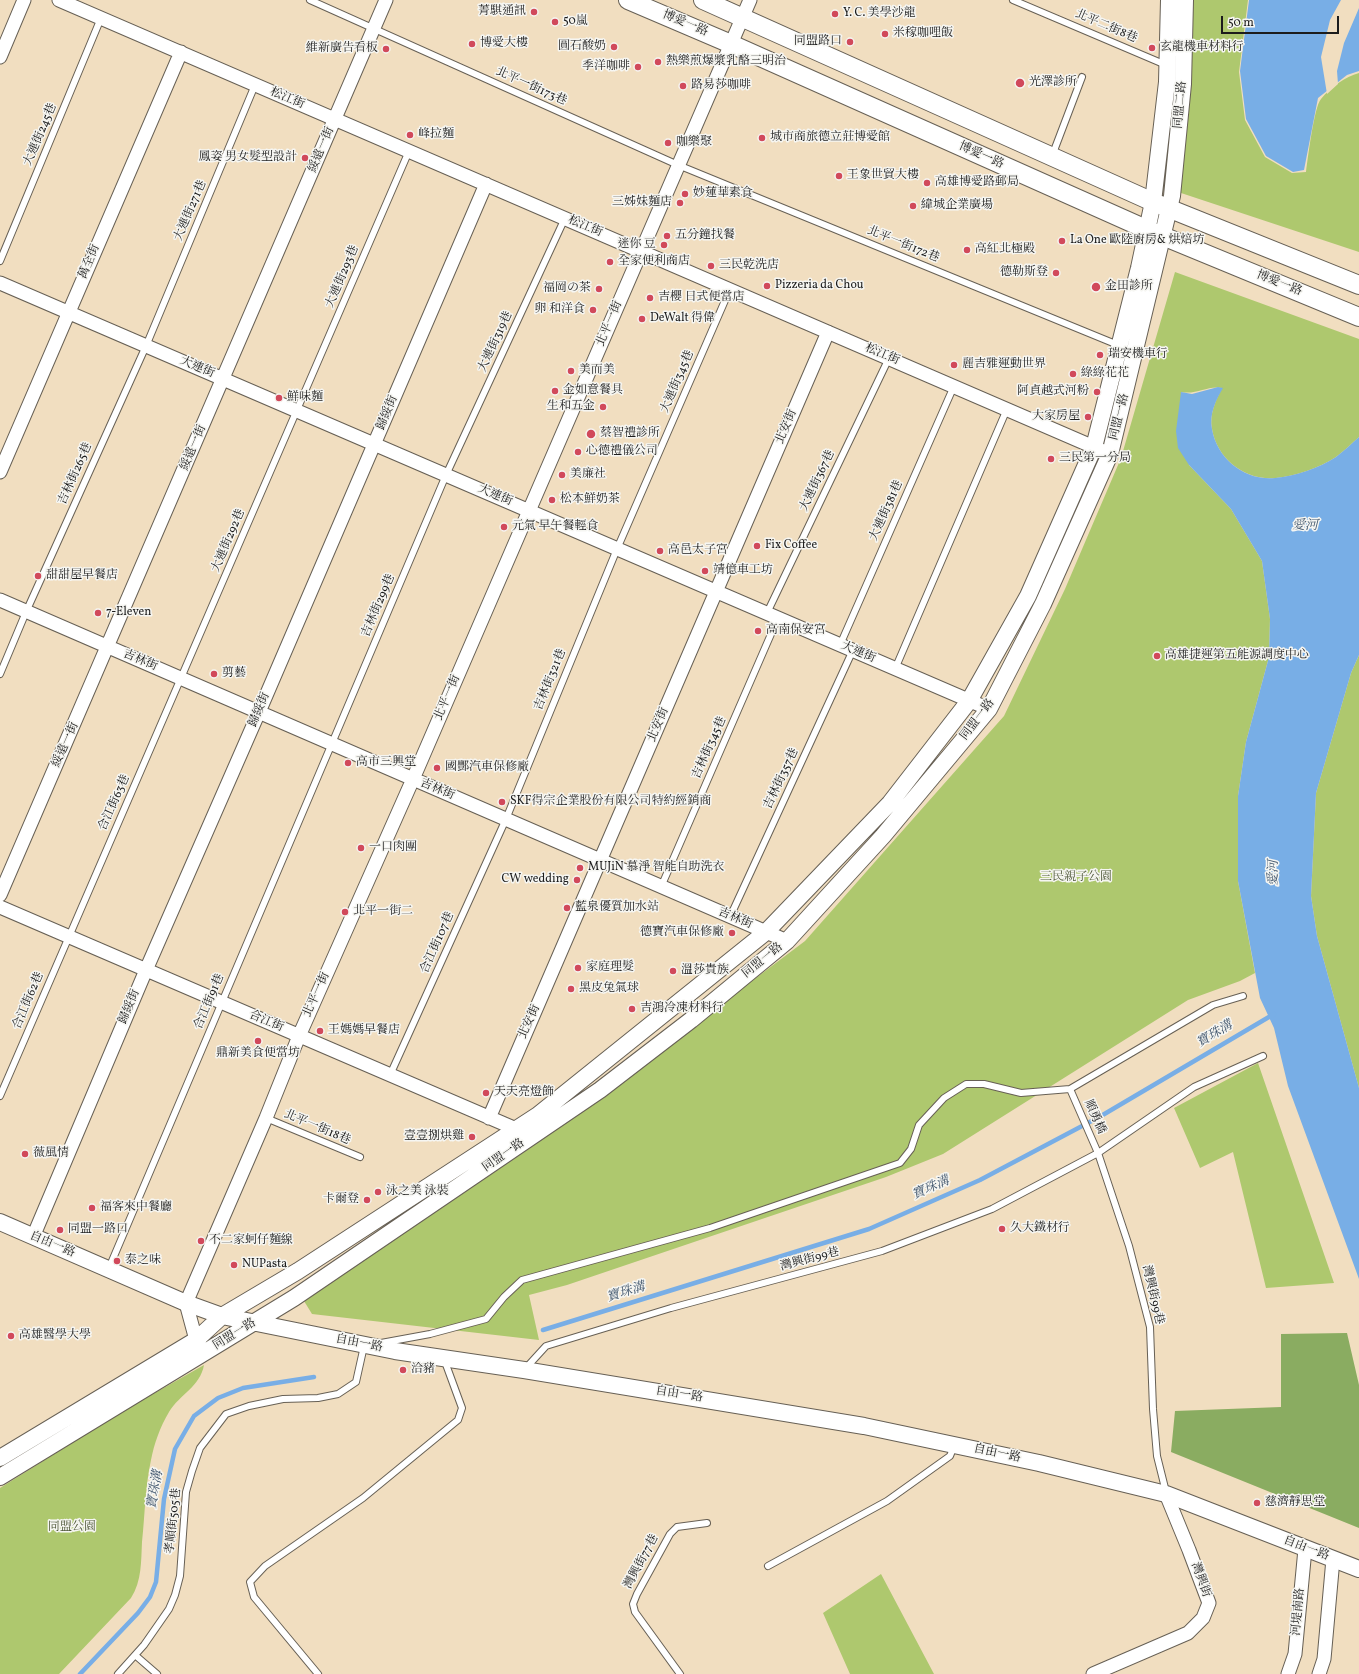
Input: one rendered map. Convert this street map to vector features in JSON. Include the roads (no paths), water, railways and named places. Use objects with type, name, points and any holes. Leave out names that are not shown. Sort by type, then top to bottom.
[{"type":"main road","name":"博愛一路","points":[[628,0],[731,44],[1156,233],[1359,317]]},
{"type":"main road","points":[[703,0],[1161,205],[1359,285]]},
{"type":"street","points":[[0,57],[24,0]]},
{"type":"street","name":"松江街","points":[[59,0],[1110,454]]},
{"type":"street","name":"綏遠一街","points":[[0,895],[109,647],[386,0]]},
{"type":"street","name":"北平一街","points":[[186,1303],[266,1118],[299,1036],[413,779],[750,0]]},
{"type":"street","name":"同盟二路","points":[[1161,205],[1168,66],[1169,0]]},
{"type":"street","name":"同盟二路","points":[[1161,205],[1183,84],[1185,0]]},
{"type":"street","name":"萬全街","points":[[0,472],[181,52]]},
{"type":"street","name":"歸綏街","points":[[33,1237],[146,970],[259,712],[486,184]]},
{"type":"street","name":"同盟一路","points":[[0,1477],[205,1354],[294,1298],[600,1090],[691,1020],[787,941],[883,836],[989,709],[1043,604],[1110,454],[1161,205]]},
{"type":"street","name":"同盟一路","points":[[0,1458],[196,1340],[222,1316],[312,1262],[518,1130],[766,932],[890,803],[969,700],[1028,596],[1094,447],[1120,346],[1156,233]]},
{"type":"street","name":"大連街","points":[[0,283],[989,709]]},
{"type":"street","name":"北安街","points":[[489,1118],[828,332]]},
{"type":"street","name":"吉林街","points":[[0,600],[787,941]]},
{"type":"street","name":"合江街","points":[[0,907],[532,1136]]},
{"type":"street","name":"自由一路","points":[[0,1222],[186,1303],[222,1316],[364,1346],[444,1357],[772,1410],[954,1444],[1166,1494],[1359,1570]]},
{"type":"street","points":[[186,1303],[196,1340],[205,1354]]},
{"type":"street","name":"灣興街","points":[[1093,1674],[1188,1633],[1203,1618],[1209,1603],[1166,1494]]},
{"type":"street","name":"河堤南路","points":[[1288,1674],[1295,1654],[1305,1549]]},
{"type":"street","points":[[1319,1674],[1324,1659],[1333,1560]]},
{"type":"lane","name":"北平一街173巷","points":[[310,0],[678,165]]},
{"type":"lane","name":"北平二街8巷","points":[[1013,0],[1168,66]]},
{"type":"lane","name":"大連街245巷","points":[[0,261],[101,18]]},
{"type":"lane","points":[[1052,157],[1082,76]]},
{"type":"lane","name":"大連街271巷","points":[[146,346],[256,85]]},
{"type":"lane","name":"大連街293巷","points":[[297,411],[409,151]]},
{"type":"lane","name":"北平一街172巷","points":[[678,165],[1120,346]]},
{"type":"lane","name":"大連街319巷","points":[[446,475],[565,218]]},
{"type":"lane","name":"大連街345巷","points":[[617,549],[730,289]]},
{"type":"lane","name":"吉林街265巷","points":[[0,674],[26,612],[146,346]]},
{"type":"lane","name":"大連街367巷","points":[[773,616],[889,358]]},
{"type":"lane","name":"大連街381巷","points":[[840,645],[954,386]]},
{"type":"lane","points":[[895,669],[1007,409]]},
{"type":"lane","name":"大連街292巷","points":[[181,679],[297,411]]},
{"type":"lane","name":"吉林街299巷","points":[[332,744],[446,475]]},
{"type":"lane","name":"吉林街321巷","points":[[506,819],[617,549]]},
{"type":"lane","name":"吉林街345巷","points":[[661,887],[773,616]]},
{"type":"lane","name":"吉林街357巷","points":[[730,917],[853,650]]},
{"type":"lane","name":"合江街63巷","points":[[68,937],[181,679]]},
{"type":"lane","name":"合江街91巷","points":[[108,1269],[332,744]]},
{"type":"lane","name":"合江街107巷","points":[[390,1075],[506,819]]},
{"type":"lane","name":"合江街62巷","points":[[0,1096],[68,937]]},
{"type":"lane","points":[[364,1346],[430,1334],[486,1319],[504,1297],[522,1280],[710,1228],[900,1163],[911,1149],[919,1124],[944,1098],[966,1084],[984,1084],[1021,1093],[1070,1089],[1213,1005],[1243,996]]},
{"type":"lane","name":"灣興街99巷","points":[[524,1370],[546,1346],[671,1308],[882,1251],[992,1209],[1098,1153],[1194,1087],[1263,1056]]},
{"type":"lane","name":"順勇橋","points":[[1070,1089],[1098,1153]]},
{"type":"lane","name":"北平一街18巷","points":[[266,1118],[360,1157]]},
{"type":"lane","name":"灣興街99巷","points":[[1098,1153],[1129,1246],[1150,1327],[1153,1409],[1157,1456],[1166,1494]]},
{"type":"lane","name":"孝順街505巷","points":[[118,1674],[135,1656],[169,1609],[175,1595],[180,1576],[186,1492],[200,1448],[213,1430],[226,1414],[249,1406],[284,1399],[318,1398],[338,1394],[356,1382],[364,1346]]},
{"type":"lane","points":[[318,1674],[254,1597],[250,1582],[265,1566],[363,1498],[458,1420],[462,1408],[444,1357]]},
{"type":"lane","points":[[768,1566],[887,1501],[950,1456],[954,1444]]},
{"type":"lane","name":"灣興街77巷","points":[[680,1674],[635,1612],[634,1604],[637,1594],[670,1534],[677,1527],[707,1523]]},
{"type":"lane","points":[[135,1656],[157,1674]]},
{"type":"water","points":[[1249,0],[1359,0],[1359,71],[1347,75],[1318,98],[1304,170],[1293,172],[1266,156],[1246,119],[1240,71]]},
{"type":"water","name":"愛河","points":[[1218,387],[1223,388],[1216,402],[1211,418],[1215,440],[1220,450],[1234,466],[1253,476],[1275,478],[1307,471],[1336,457],[1359,437],[1359,655],[1351,673],[1316,793],[1311,896],[1317,936],[1359,1088],[1359,1279],[1288,1086],[1274,1028],[1260,998],[1238,881],[1238,796],[1246,742],[1269,657],[1270,619],[1262,561],[1231,509],[1189,465],[1178,448],[1176,431],[1181,392],[1192,394]]},
{"type":"waterway","name":"寶珠溝","points":[[543,1330],[869,1229],[980,1180],[1101,1116],[1274,1014]]},
{"type":"waterway","name":"寶珠溝","points":[[80,1674],[138,1613],[150,1597],[156,1582],[164,1499],[175,1449],[194,1416],[218,1398],[243,1388],[314,1377]]},
{"type":"place","name":"菁騏通訊","points":[[534,12]]},
{"type":"place","name":"Y. C. 美學沙龍","points":[[835,14]]},
{"type":"place","name":"50嵐","points":[[555,22]]},
{"type":"place","name":"米稼咖哩飯","points":[[885,34]]},
{"type":"place","name":"同盟路口","points":[[850,42]]},
{"type":"place","name":"博愛大樓","points":[[472,44]]},
{"type":"place","name":"圓石酸奶","points":[[614,47]]},
{"type":"place","name":"玄龍機車材料行","points":[[1152,48]]},
{"type":"place","name":"維新廣告看板","points":[[386,49]]},
{"type":"place","name":"熱樂煎爆漿乳酪三明治","points":[[658,62]]},
{"type":"place","name":"季洋咖啡","points":[[638,67]]},
{"type":"place","name":"光澤診所","points":[[1020,83]]},
{"type":"place","name":"路易莎咖啡","points":[[683,86]]},
{"type":"place","name":"峰拉麵","points":[[410,135]]},
{"type":"place","name":"城市商旅德立莊博愛館","points":[[762,138]]},
{"type":"place","name":"咖樂聚","points":[[668,143]]},
{"type":"place","name":"鳳姿 男女髮型設計","points":[[305,158]]},
{"type":"place","name":"王象世貿大樓","points":[[839,176]]},
{"type":"place","name":"高雄博愛路郵局","points":[[927,183]]},
{"type":"place","name":"妙蓮華素食","points":[[685,194]]},
{"type":"place","name":"三姊妹麵店","points":[[680,203]]},
{"type":"place","name":"緯城企業廣場","points":[[913,206]]},
{"type":"place","name":"五分鐘找餐","points":[[667,236]]},
{"type":"place","name":"La One 歐陸廚房& 烘焙坊","points":[[1062,241]]},
{"type":"place","name":"迷你 豆","points":[[664,245]]},
{"type":"place","name":"高紅北極殿","points":[[967,250]]},
{"type":"place","name":"全家便利商店","points":[[610,262]]},
{"type":"place","name":"三民乾洗店","points":[[711,266]]},
{"type":"place","name":"德勒斯登","points":[[1056,273]]},
{"type":"place","name":"Pizzeria da Chou","points":[[767,286]]},
{"type":"place","name":"金田診所","points":[[1096,287]]},
{"type":"place","name":"福岡の茶","points":[[599,289]]},
{"type":"place","name":"吉櫻 日式便當店","points":[[650,298]]},
{"type":"place","name":"卵 和洋食","points":[[593,310]]},
{"type":"place","name":"DeWalt 得偉","points":[[642,319]]},
{"type":"place","name":"瑞安機車行","points":[[1100,355]]},
{"type":"place","name":"麗吉雅運動世界","points":[[954,365]]},
{"type":"place","name":"美而美","points":[[571,371]]},
{"type":"place","name":"綠綠花花","points":[[1073,374]]},
{"type":"place","name":"金如意餐具","points":[[555,391]]},
{"type":"place","name":"阿貞越式河粉","points":[[1097,392]]},
{"type":"place","name":"鮮味麵","points":[[279,398]]},
{"type":"place","name":"生和五金","points":[[603,407]]},
{"type":"place","name":"大家房屋","points":[[1088,417]]},
{"type":"place","name":"蔡智禮診所","points":[[591,434]]},
{"type":"place","name":"心德禮儀公司","points":[[578,452]]},
{"type":"place","name":"三民第一分局","points":[[1051,459]]},
{"type":"place","name":"美廉社","points":[[562,475]]},
{"type":"place","name":"松本鮮奶茶","points":[[552,500]]},
{"type":"place","name":"元氣 早午餐輕食","points":[[504,527]]},
{"type":"place","name":"Fix Coffee","points":[[757,546]]},
{"type":"place","name":"高邑太子宮","points":[[660,551]]},
{"type":"place","name":"靖億車工坊","points":[[705,571]]},
{"type":"place","name":"甜甜屋早餐店","points":[[38,576]]},
{"type":"place","name":"7-Eleven","points":[[98,613]]},
{"type":"place","name":"高南保安宮","points":[[758,631]]},
{"type":"place","name":"高雄捷運第五能源調度中心","points":[[1157,656]]},
{"type":"place","name":"剪藝","points":[[214,674]]},
{"type":"place","name":"高市三興堂","points":[[348,763]]},
{"type":"place","name":"國酆汽車保修廠","points":[[437,768]]},
{"type":"place","name":"SKF得宗企業股份有限公司特約經銷商","points":[[502,802]]},
{"type":"place","name":"一口肉團","points":[[361,848]]},
{"type":"place","name":"MUJiN 慕淨 智能自助洗衣","points":[[580,868]]},
{"type":"place","name":"CW wedding","points":[[577,880]]},
{"type":"place","name":"藍泉優質加水站","points":[[567,908]]},
{"type":"place","name":"北平一街二","points":[[345,912]]},
{"type":"place","name":"德寶汽車保修廠","points":[[732,933]]},
{"type":"place","name":"家庭理髮","points":[[578,968]]},
{"type":"place","name":"溫莎貴族","points":[[673,971]]},
{"type":"place","name":"黑皮兔氣球","points":[[571,989]]},
{"type":"place","name":"吉鴻冷凍材料行","points":[[632,1009]]},
{"type":"place","name":"王媽媽早餐店","points":[[320,1031]]},
{"type":"place","name":"鼎新美食便當坊","points":[[258,1041]]},
{"type":"place","name":"天天亮燈飾","points":[[486,1093]]},
{"type":"place","name":"壹壹捌烘雞","points":[[472,1137]]},
{"type":"place","name":"薇風情","points":[[25,1154]]},
{"type":"place","name":"泳之美 泳裝","points":[[378,1192]]},
{"type":"place","name":"卡爾登","points":[[367,1200]]},
{"type":"place","name":"福客來中餐廳","points":[[92,1208]]},
{"type":"place","name":"久大鐵材行","points":[[1002,1229]]},
{"type":"place","name":"同盟一路口","points":[[60,1230]]},
{"type":"place","name":"不二家蚵仔麵線","points":[[201,1241]]},
{"type":"place","name":"泰之味","points":[[117,1261]]},
{"type":"place","name":"NUPasta","points":[[234,1265]]},
{"type":"place","name":"高雄醫學大學","points":[[11,1336]]},
{"type":"place","name":"洽豬","points":[[403,1370]]},
{"type":"place","name":"慈濟靜思堂","points":[[1257,1503]]},
{"type":"park label","name":"三民親子公園","points":[[1076,878]]},
{"type":"park label","name":"同盟公園","points":[[72,1528]]}]
